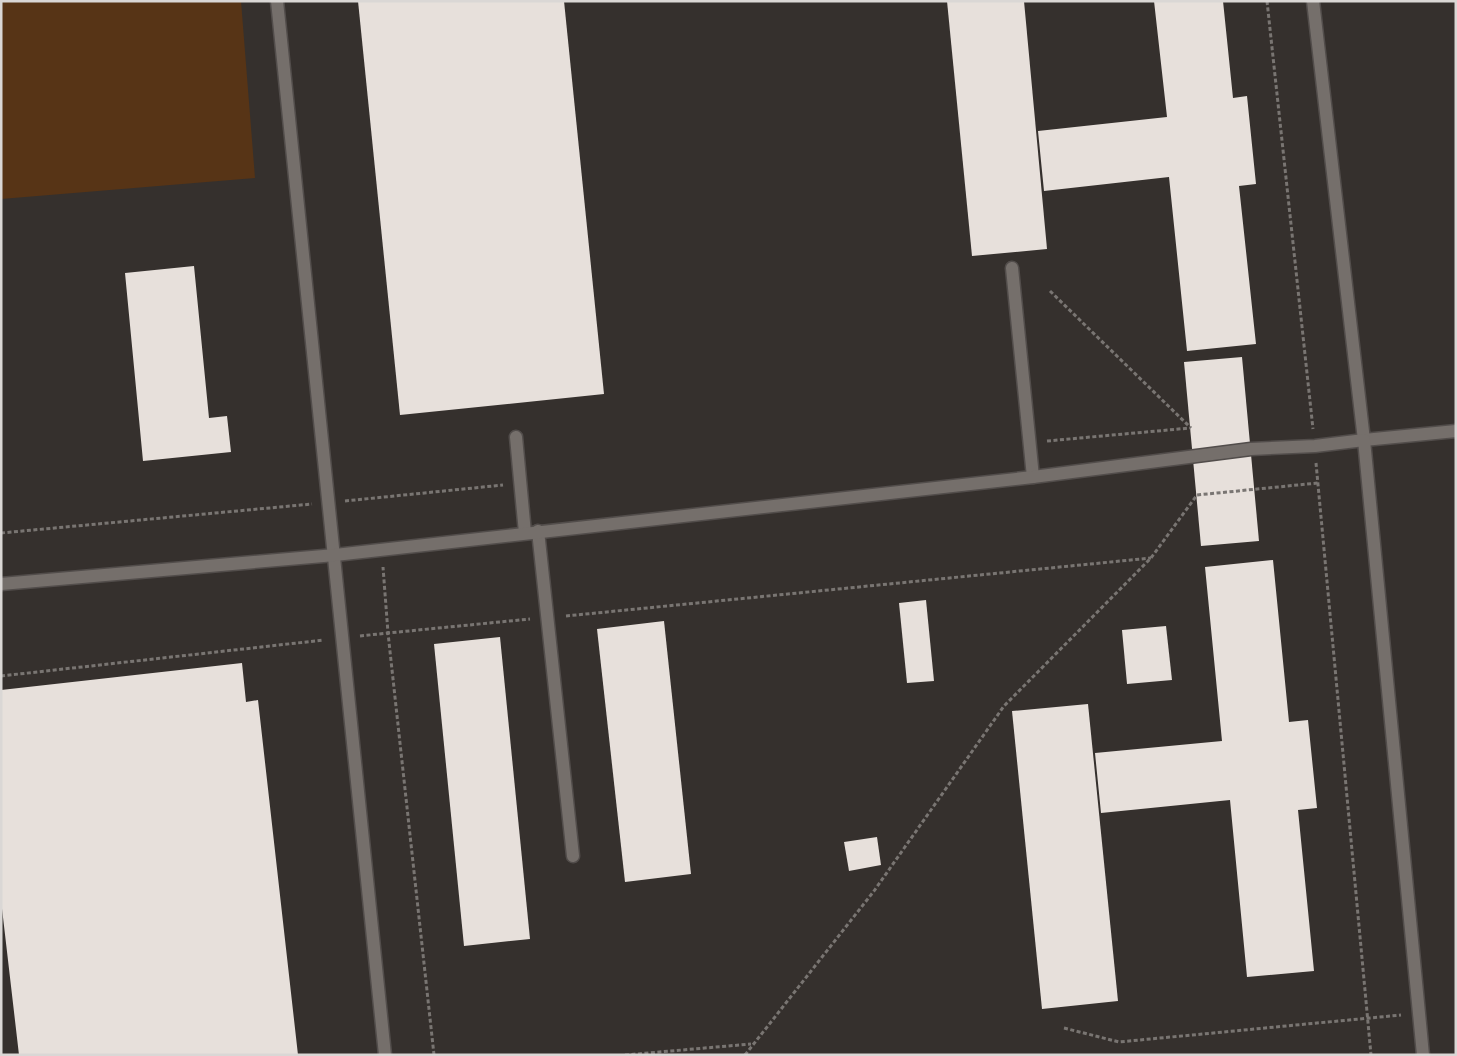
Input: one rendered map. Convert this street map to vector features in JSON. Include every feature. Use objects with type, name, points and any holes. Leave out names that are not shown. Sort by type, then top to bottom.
[{"type":"lane","points":[[277,1],[385,1055]]},
{"type":"lane","points":[[1313,1],[1364,440],[1423,1055]]},
{"type":"lane","points":[[1012,268],[1033,477]]},
{"type":"lane","points":[[1,584],[335,554],[1033,477],[1250,449],[1315,446],[1456,431]]},
{"type":"lane","points":[[516,437],[525,533]]},
{"type":"lane","points":[[538,531],[573,856]]},
{"type":"path","points":[[1267,1],[1315,446],[1371,1055]]},
{"type":"path","points":[[1029,442],[1190,428],[1050,291]]},
{"type":"path","points":[[1,533],[329,503],[520,483]]},
{"type":"path","points":[[745,1055],[874,891],[1004,706],[1151,558],[1197,495],[1318,483]]},
{"type":"path","points":[[381,549],[388,634],[434,1055]]},
{"type":"path","points":[[1,676],[343,638],[1151,558]]},
{"type":"path","points":[[1064,1028],[1119,1042],[1419,1013]]},
{"type":"path","points":[[625,1055],[752,1044]]},
{"type":"shaded area","points":[[1,1],[241,1],[255,178],[1,199]]},
{"type":"building","points":[[358,1],[564,1],[604,394],[400,415]]},
{"type":"building","points":[[947,1],[1024,1],[1047,249],[972,256]]},
{"type":"building","points":[[1154,1],[1223,1],[1233,98],[1247,96],[1256,184],[1239,186],[1256,344],[1187,351],[1169,177],[1044,191],[1038,131],[1167,117]]},
{"type":"building","points":[[194,266],[209,418],[227,416],[231,452],[143,461],[125,273]]},
{"type":"building","points":[[1242,357],[1259,541],[1201,546],[1184,362]]},
{"type":"building","points":[[1273,560],[1289,722],[1308,720],[1317,808],[1298,810],[1314,971],[1247,977],[1230,800],[1101,813],[1095,753],[1222,741],[1205,567]]},
{"type":"building","points":[[926,600],[934,681],[907,683],[899,603]]},
{"type":"building","points":[[664,621],[691,874],[625,882],[597,629]]},
{"type":"building","points":[[1166,626],[1172,680],[1127,684],[1122,630]]},
{"type":"building","points":[[500,637],[530,939],[464,946],[434,644]]},
{"type":"building","points":[[242,663],[246,702],[258,700],[298,1055],[19,1055],[1,900],[1,690]]},
{"type":"building","points":[[1088,704],[1118,1001],[1042,1009],[1012,711]]},
{"type":"building","points":[[877,837],[881,865],[849,871],[844,842]]}]
